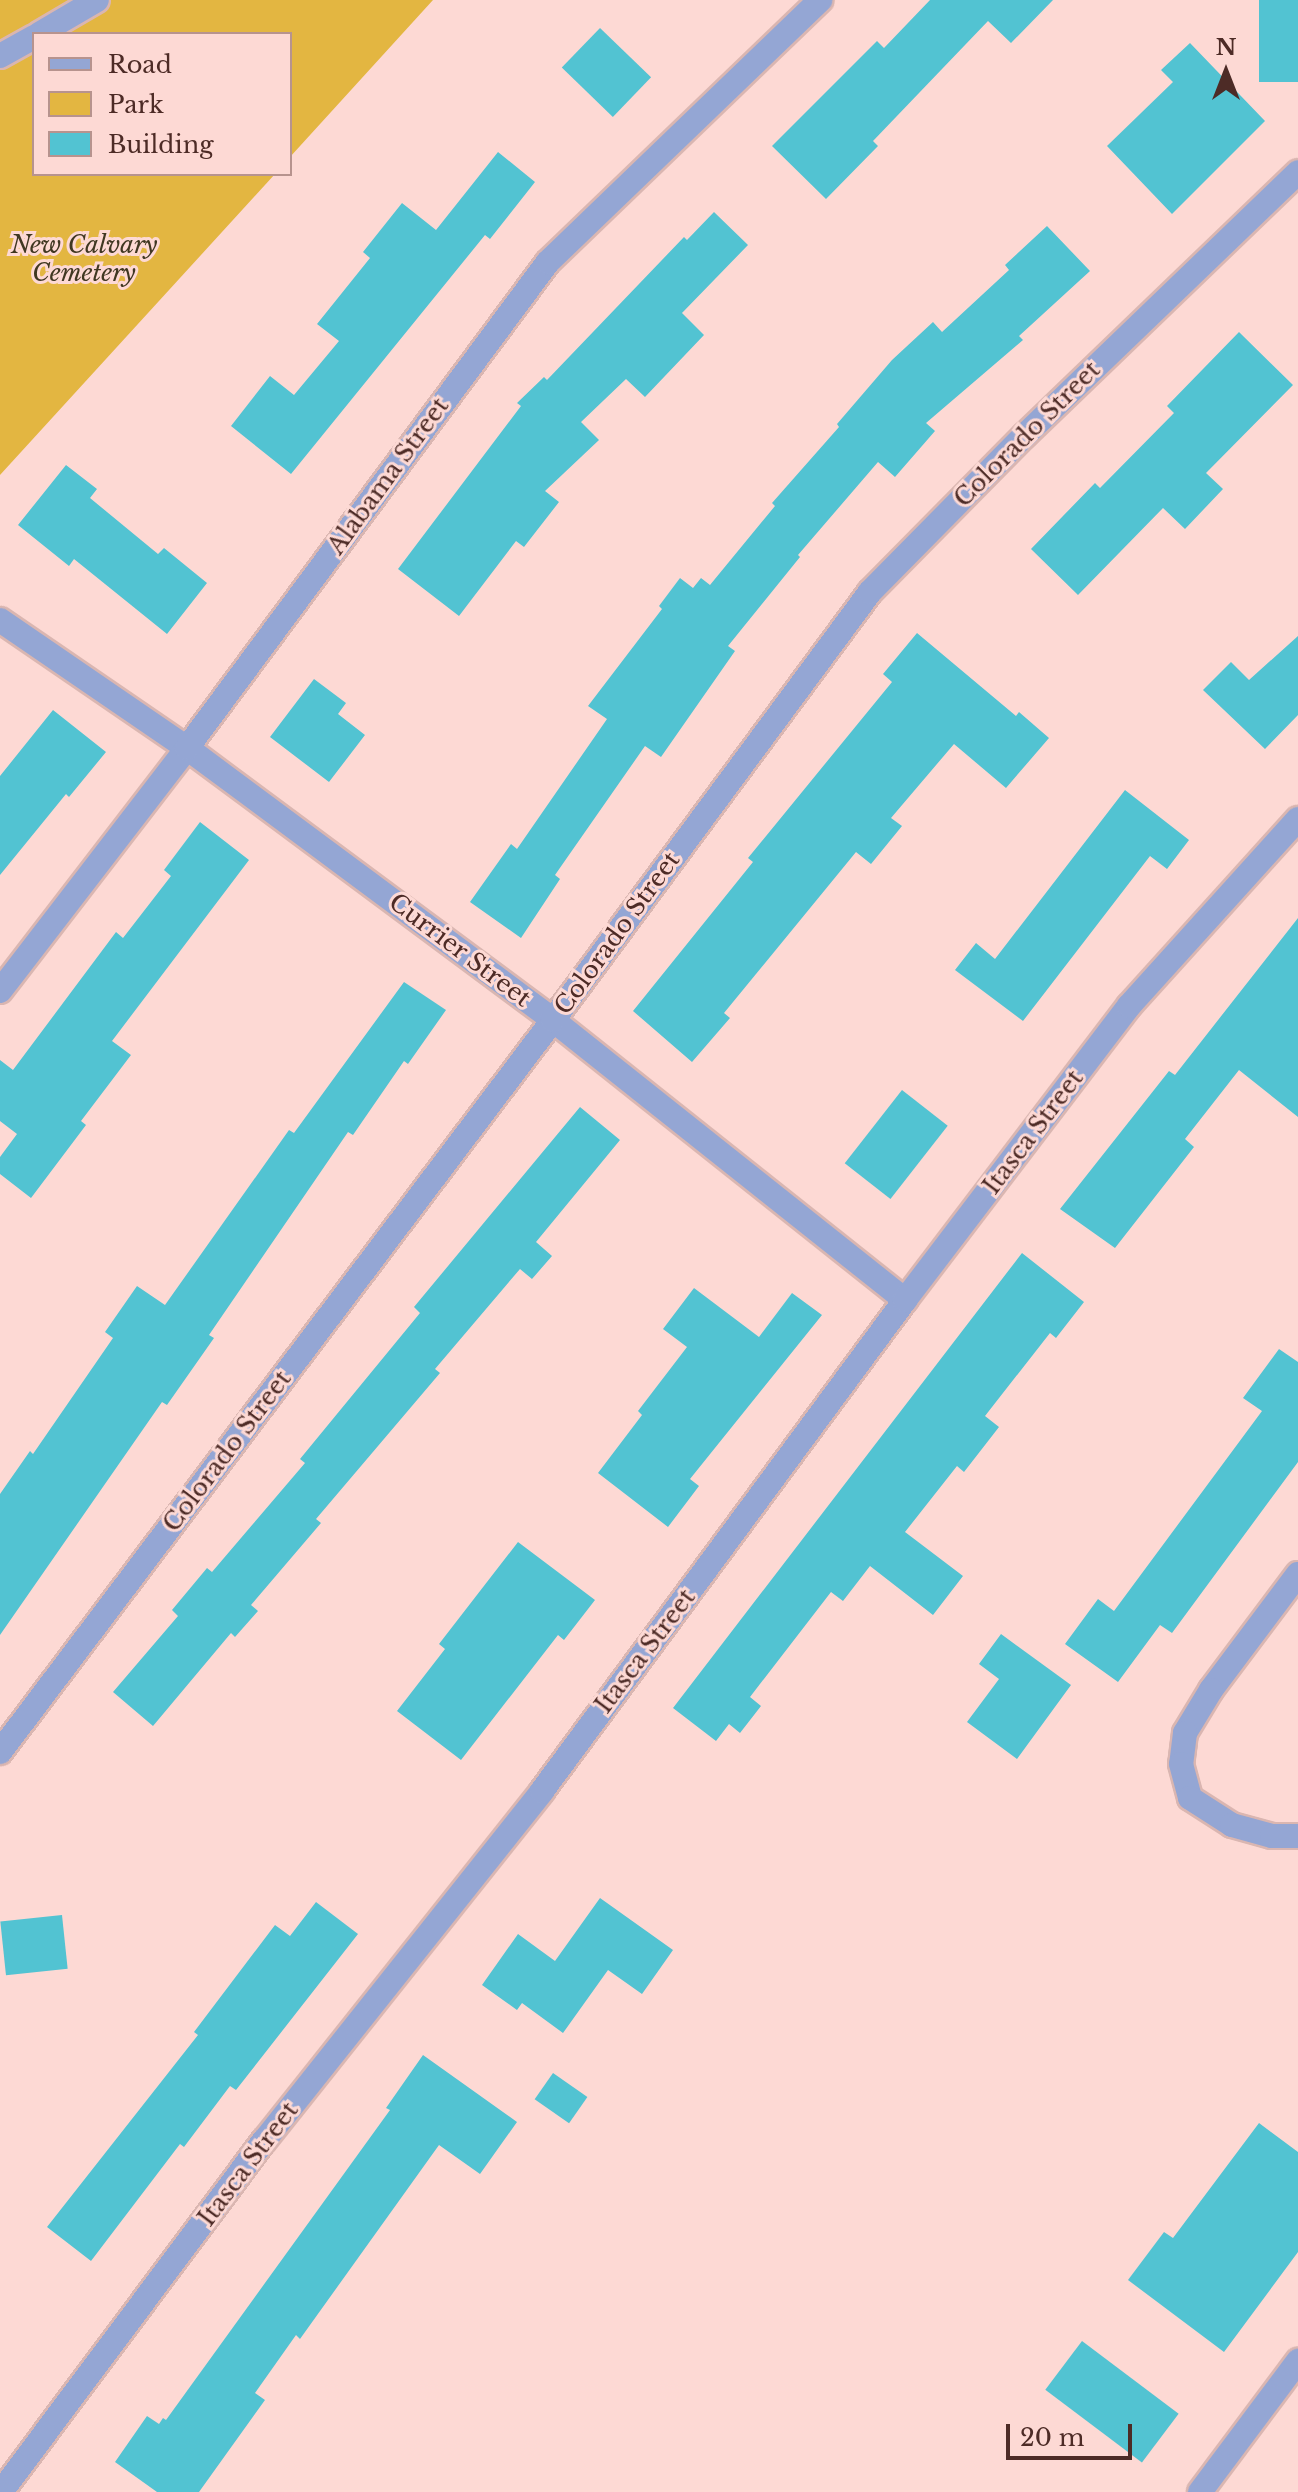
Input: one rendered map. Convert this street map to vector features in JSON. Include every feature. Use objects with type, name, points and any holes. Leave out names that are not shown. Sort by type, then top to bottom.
[{"type":"street","points":[[41,32],[97,0]]},
{"type":"street","name":"Alabama Street","points":[[0,991],[187,748],[548,262],[820,0]]},
{"type":"street","points":[[0,56],[32,37]]},
{"type":"street","name":"Colorado Street","points":[[0,1752],[553,1020],[870,592],[1025,435],[1298,172]]},
{"type":"street","name":"Currier Street","points":[[0,620],[187,748],[553,1020],[905,1300]]},
{"type":"street","name":"Itasca Street","points":[[1,2492],[264,2141],[542,1791],[905,1300],[1129,1006],[1298,819]]},
{"type":"street","points":[[1298,1574],[1211,1690],[1185,1733],[1181,1764],[1190,1798],[1232,1825],[1272,1836],[1298,1836]]},
{"type":"street","points":[[1200,2492],[1298,2361]]},
{"type":"green space","name":"New Calvary Cemetery","points":[[0,0],[433,0],[292,155],[292,32],[32,32],[32,176],[273,176],[0,475]]},
{"type":"building","points":[[930,0],[1053,0],[1011,43],[988,21],[873,141],[878,146],[826,199],[772,146],[877,41],[884,48]]},
{"type":"building","points":[[1259,0],[1298,0],[1298,82],[1259,82]]},
{"type":"building","points":[[600,28],[651,77],[613,117],[562,68]]},
{"type":"building","points":[[1190,43],[1265,121],[1172,214],[1107,146],[1173,82],[1161,70]]},
{"type":"building","points":[[498,152],[535,182],[490,239],[485,235],[291,474],[231,426],[270,376],[294,395],[339,341],[317,324],[370,258],[363,252],[402,203],[436,230]]},
{"type":"building","points":[[714,212],[748,245],[682,313],[704,335],[645,397],[626,379],[581,422],[599,440],[545,491],[559,502],[524,547],[516,541],[459,616],[398,569],[521,406],[517,403],[544,377],[547,380],[684,237],[687,240]]},
{"type":"building","points":[[1047,226],[1090,271],[1019,336],[1023,340],[926,423],[935,431],[895,477],[878,462],[798,555],[800,557],[728,646],[735,651],[661,757],[645,746],[555,875],[560,879],[521,938],[470,902],[511,844],[517,849],[607,719],[588,706],[662,609],[659,606],[680,578],[693,588],[701,578],[710,585],[775,506],[772,503],[839,427],[837,424],[892,360],[933,322],[942,332],[1009,270],[1005,265]]},
{"type":"building","points":[[1239,332],[1293,385],[1206,473],[1223,489],[1185,529],[1163,508],[1078,595],[1031,549],[1095,483],[1100,488],[1174,413],[1167,406]]},
{"type":"building","points":[[66,465],[97,489],[90,498],[158,554],[164,548],[207,583],[167,634],[74,559],[69,566],[18,525]]},
{"type":"building","points":[[917,633],[1016,716],[1019,712],[1049,738],[1006,788],[954,744],[891,818],[902,826],[871,864],[856,852],[724,1013],[730,1018],[692,1062],[633,1011],[753,862],[748,858],[892,682],[883,674]]},
{"type":"building","points":[[1298,636],[1298,715],[1265,749],[1203,690],[1231,662],[1249,680]]},
{"type":"building","points":[[314,679],[346,703],[338,714],[365,735],[329,782],[270,737]]},
{"type":"building","points":[[53,710],[106,752],[69,797],[66,794],[0,875],[0,776]]},
{"type":"building","points":[[1125,790],[1189,840],[1167,869],[1150,856],[1023,1021],[955,970],[976,943],[995,959]]},
{"type":"building","points":[[200,822],[249,860],[112,1041],[131,1055],[81,1121],[86,1125],[31,1198],[0,1174],[0,1157],[17,1134],[0,1121],[0,1060],[13,1070],[116,932],[123,938],[171,876],[164,870]]},
{"type":"building","points":[[1298,918],[1298,1117],[1239,1070],[1185,1139],[1194,1147],[1115,1248],[1060,1209],[1169,1071],[1175,1075]]},
{"type":"building","points":[[404,982],[446,1010],[408,1064],[404,1061],[353,1135],[348,1132],[209,1335],[214,1338],[167,1405],[162,1402],[0,1635],[0,1494],[30,1451],[33,1454],[113,1338],[105,1332],[137,1286],[165,1305],[289,1130],[294,1133]]},
{"type":"building","points":[[902,1090],[948,1126],[890,1199],[845,1163]]},
{"type":"building","points":[[580,1107],[620,1140],[536,1242],[552,1256],[532,1279],[520,1269],[435,1369],[440,1373],[316,1519],[321,1523],[251,1605],[258,1611],[235,1637],[231,1633],[153,1726],[113,1692],[178,1616],[172,1610],[207,1568],[212,1572],[305,1463],[300,1459],[420,1313],[414,1307]]},
{"type":"building","points":[[1022,1253],[1084,1302],[1056,1338],[1050,1333],[985,1416],[999,1427],[964,1472],[957,1466],[905,1532],[963,1576],[933,1615],[870,1566],[843,1601],[831,1592],[750,1697],[761,1706],[740,1733],[729,1724],[716,1741],[673,1708]]},
{"type":"building","points":[[694,1288],[759,1337],[792,1293],[822,1315],[690,1479],[699,1486],[668,1527],[598,1473],[642,1415],[638,1411],[687,1347],[663,1329]]},
{"type":"building","points":[[1279,1349],[1298,1362],[1298,1462],[1172,1633],[1160,1625],[1118,1682],[1065,1644],[1098,1599],[1114,1611],[1262,1411],[1243,1398]]},
{"type":"building","points":[[518,1542],[595,1600],[564,1640],[558,1635],[461,1760],[397,1711],[445,1649],[439,1644]]},
{"type":"building","points":[[1001,1634],[1071,1685],[1017,1759],[967,1722],[999,1679],[979,1664]]},
{"type":"building","points":[[600,1898],[673,1950],[642,1994],[608,1970],[563,2033],[522,2003],[517,2010],[482,1985],[518,1934],[555,1961]]},
{"type":"building","points":[[316,1902],[358,1934],[236,2090],[230,2086],[184,2147],[180,2144],[91,2261],[47,2227],[198,2035],[194,2032],[275,1925],[290,1936]]},
{"type":"building","points":[[62,1915],[68,1969],[6,1975],[0,1921]]},
{"type":"building","points":[[423,2055],[517,2122],[480,2174],[439,2145],[300,2339],[296,2335],[255,2393],[265,2400],[199,2492],[157,2492],[115,2462],[147,2416],[159,2424],[163,2418],[166,2420],[390,2110],[386,2108]]},
{"type":"building","points":[[553,2073],[587,2097],[569,2123],[535,2099]]},
{"type":"building","points":[[1259,2123],[1298,2152],[1298,2252],[1224,2352],[1128,2280],[1164,2232],[1173,2238]]},
{"type":"building","points":[[1082,2341],[1179,2414],[1142,2463],[1045,2390]]}]
